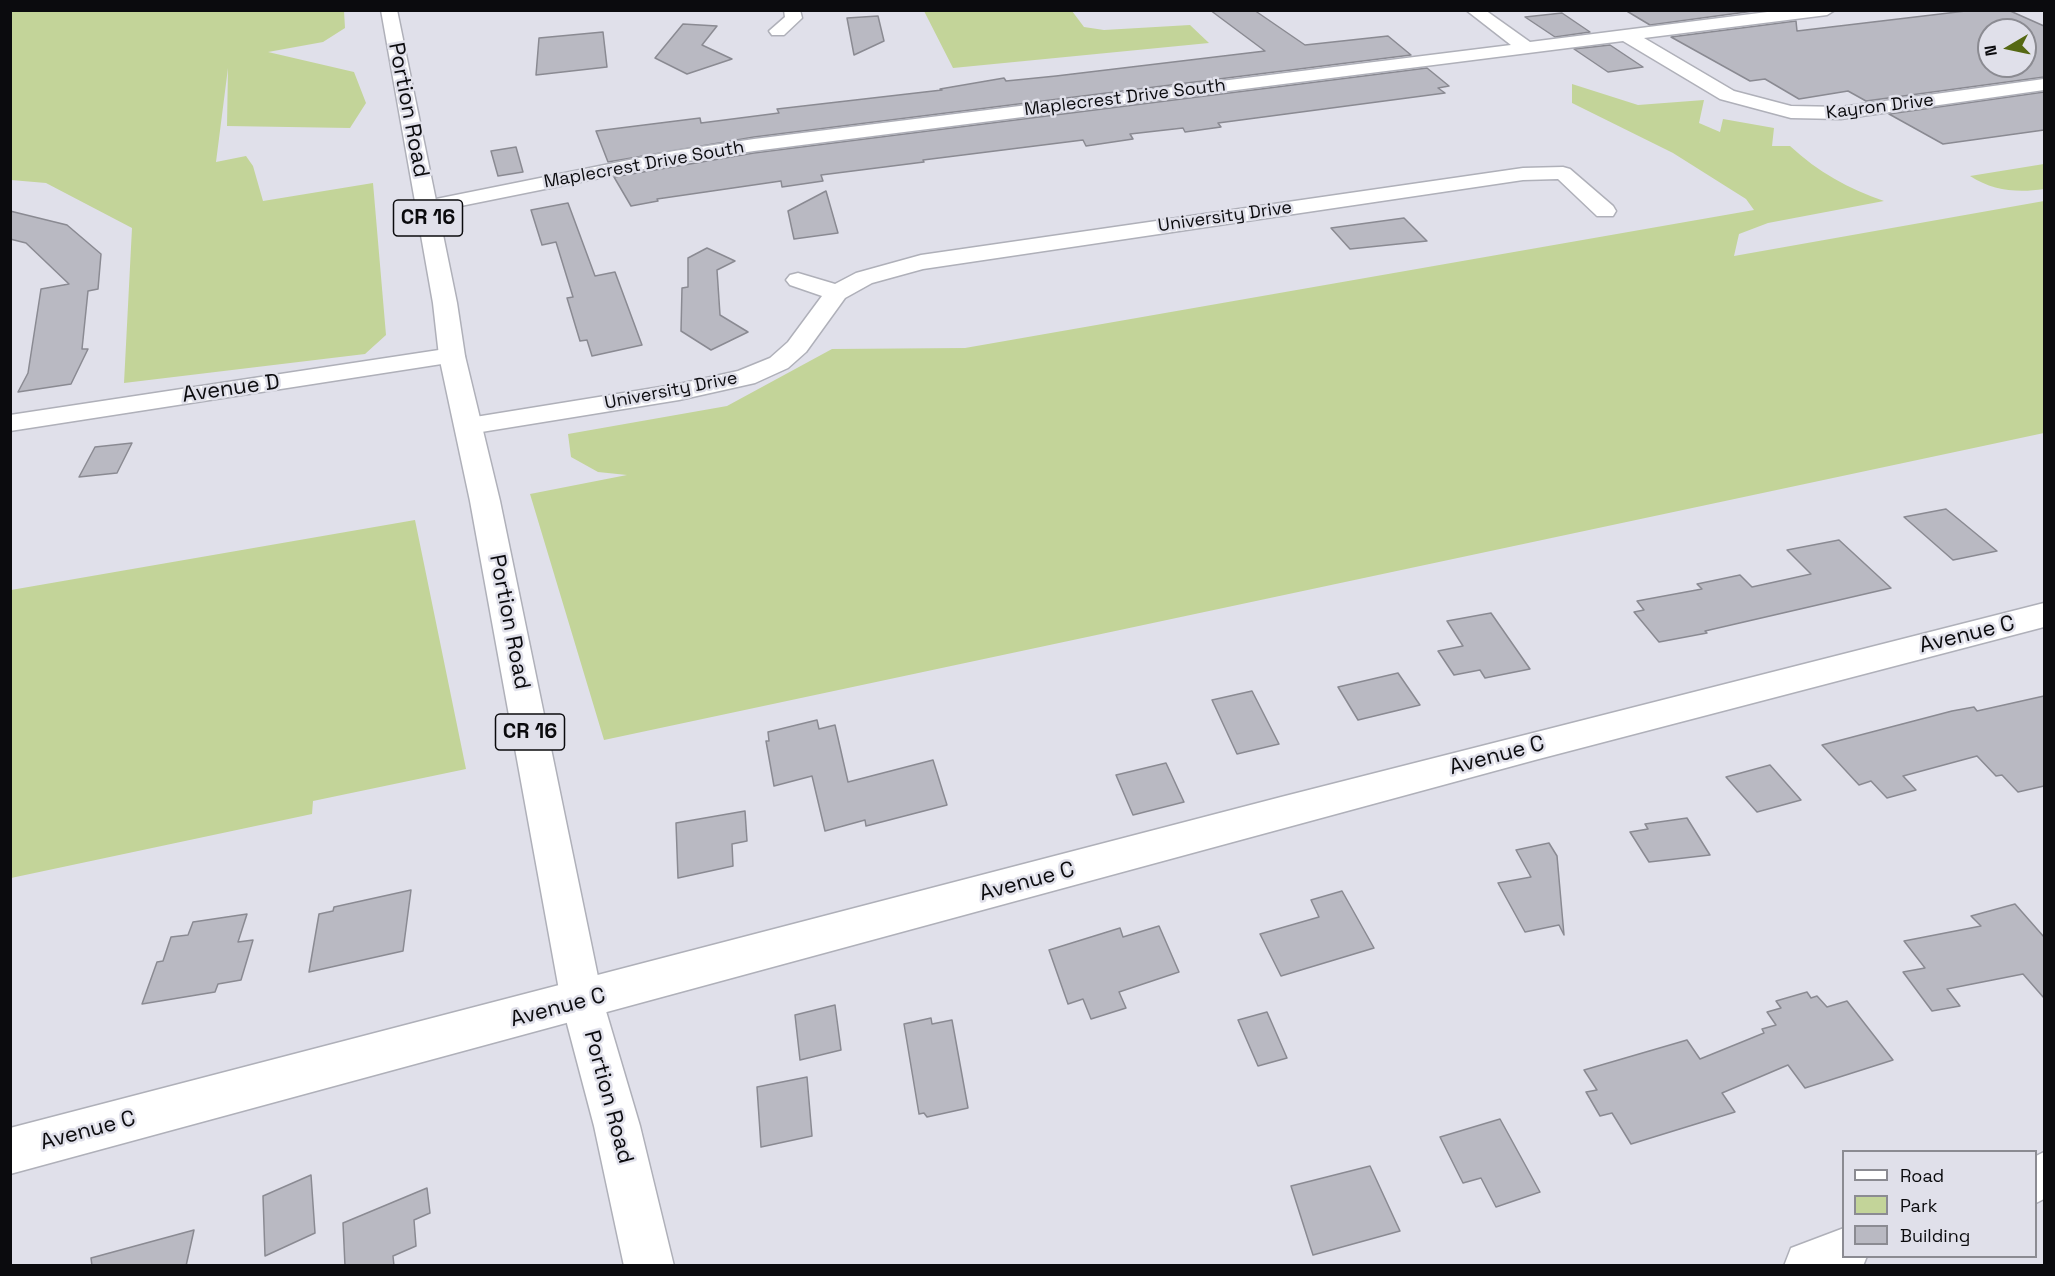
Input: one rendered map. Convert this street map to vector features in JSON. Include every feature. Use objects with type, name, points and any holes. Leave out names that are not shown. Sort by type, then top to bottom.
[{"type":"street","name":"Portion Road","points":[[389,10],[445,303],[452,356],[470,426],[582,1001],[617,1126],[649,1266]]},
{"type":"street","points":[[778,31],[794,18],[792,10]]},
{"type":"street","points":[[1474,10],[1527,48]]},
{"type":"street","name":"Maplecrest Drive South","points":[[426,207],[674,157],[754,145],[1827,10]]},
{"type":"street","name":"Kayron Drive","points":[[1626,35],[1727,95],[1756,105],[1791,112],[1841,113],[2044,85]]},
{"type":"street","name":"University Drive","points":[[470,426],[679,392],[746,377],[779,363],[797,347],[837,293],[864,278],[921,262],[1523,174],[1563,174],[1605,211]]},
{"type":"street","points":[[798,280],[837,293]]},
{"type":"street","name":"Avenue D","points":[[10,423],[452,356]]},
{"type":"street","name":"Avenue C","points":[[10,1151],[582,1001],[1677,708],[2044,615]]},
{"type":"street","points":[[1809,1266],[1842,1253]]},
{"type":"green space","points":[[10,11],[344,11],[345,28],[323,42],[268,52],[354,72],[366,103],[350,128],[227,126],[228,68],[216,162],[246,156],[253,166],[263,201],[373,183],[386,335],[365,354],[124,383],[132,228],[46,183],[11,180]]},
{"type":"green space","points":[[924,11],[1072,11],[1084,27],[1104,30],[1190,25],[1209,43],[953,68]]},
{"type":"green space","points":[[1572,84],[1638,105],[1704,100],[1699,123],[1720,132],[1723,119],[1774,128],[1772,146],[1790,146],[1834,179],[1884,201],[1768,223],[1739,234],[1734,256],[2044,201],[2044,433],[604,740],[530,494],[627,475],[598,472],[571,457],[568,434],[727,406],[832,349],[965,348],[1754,210],[1746,199],[1673,153],[1572,103]]},
{"type":"green space","points":[[2044,164],[2044,189],[2006,190],[1988,185],[1970,176]]},
{"type":"green space","points":[[415,520],[466,769],[313,801],[312,814],[11,878],[11,590]]},
{"type":"building","points":[[1210,10],[1254,10],[1305,45],[1388,36],[1411,55],[754,137],[608,162],[596,131],[700,118],[701,123],[779,113],[777,109],[942,90],[940,89],[1004,78],[1006,81],[1056,76],[1265,51]]},
{"type":"building","points":[[1625,10],[1761,10],[1650,25]]},
{"type":"building","points":[[1974,10],[2008,10],[2026,18],[1977,18],[1977,78],[2037,78],[1866,101],[1848,91],[1799,99],[1765,79],[1750,81],[1671,37],[1796,21],[1797,31]]},
{"type":"building","points":[[1562,13],[1590,32],[1555,37],[1525,17]]},
{"type":"building","points":[[878,16],[884,41],[854,55],[847,18]]},
{"type":"building","points":[[2037,23],[2044,26],[2044,77],[2037,78]]},
{"type":"building","points":[[683,24],[717,26],[702,45],[732,59],[687,74],[655,58]]},
{"type":"building","points":[[603,32],[607,67],[536,75],[539,38]]},
{"type":"building","points":[[1610,45],[1643,67],[1608,72],[1574,49]]},
{"type":"building","points":[[1427,68],[1449,86],[1438,88],[1445,93],[1218,123],[1221,127],[1185,132],[1183,128],[1130,134],[1133,139],[1086,146],[1083,140],[923,160],[924,162],[821,175],[823,181],[782,187],[781,181],[657,199],[658,201],[631,206],[614,177],[754,153]]},
{"type":"building","points":[[2044,92],[2044,130],[1943,144],[1889,114]]},
{"type":"building","points":[[516,147],[523,172],[498,176],[491,151]]},
{"type":"building","points":[[826,191],[838,233],[794,239],[788,211]]},
{"type":"building","points":[[568,203],[595,276],[615,272],[642,345],[592,356],[587,340],[580,341],[567,298],[573,297],[556,242],[542,245],[531,210]]},
{"type":"building","points":[[10,211],[67,225],[101,254],[98,289],[88,291],[82,349],[88,349],[71,384],[18,392],[28,373],[41,289],[69,284],[26,243],[10,239]]},
{"type":"building","points":[[1404,218],[1427,241],[1350,249],[1331,228]]},
{"type":"building","points":[[707,248],[735,261],[717,270],[720,315],[748,332],[711,350],[681,331],[682,288],[688,287],[688,258]]},
{"type":"building","points":[[132,443],[117,473],[79,477],[95,447]]},
{"type":"building","points":[[1946,509],[1997,551],[1953,560],[1904,517]]},
{"type":"building","points":[[1839,540],[1891,588],[1705,631],[1707,633],[1659,642],[1634,612],[1644,610],[1637,601],[1702,589],[1697,584],[1740,575],[1752,587],[1811,574],[1787,550]]},
{"type":"building","points":[[1491,613],[1530,669],[1485,678],[1480,670],[1454,675],[1438,651],[1463,646],[1447,621]]},
{"type":"building","points":[[1398,673],[1420,705],[1358,720],[1338,687]]},
{"type":"building","points":[[1252,691],[1279,744],[1237,754],[1212,700]]},
{"type":"building","points":[[2044,696],[2044,786],[2018,792],[2002,775],[1996,776],[1977,756],[1903,776],[1916,790],[1887,798],[1871,781],[1859,785],[1822,745],[1952,711],[1974,707],[1977,711]]},
{"type":"building","points":[[817,720],[819,729],[835,725],[848,782],[933,760],[947,805],[866,826],[865,820],[825,831],[812,776],[774,786],[766,741],[769,741],[768,732]]},
{"type":"building","points":[[1166,763],[1184,802],[1133,815],[1116,775]]},
{"type":"building","points":[[1770,765],[1801,800],[1757,812],[1726,777]]},
{"type":"building","points":[[745,811],[747,841],[732,844],[733,866],[678,878],[676,823]]},
{"type":"building","points":[[1687,818],[1710,855],[1649,862],[1630,832],[1648,829],[1645,824]]},
{"type":"building","points":[[1549,843],[1557,856],[1564,935],[1559,925],[1525,932],[1498,883],[1531,877],[1516,850]]},
{"type":"building","points":[[411,890],[403,951],[309,972],[319,914],[333,911],[334,907]]},
{"type":"building","points":[[1342,891],[1374,948],[1281,976],[1260,934],[1319,917],[1311,900]]},
{"type":"building","points":[[2015,904],[2044,937],[2044,998],[2023,974],[1947,989],[1960,1006],[1932,1011],[1903,972],[1925,968],[1904,941],[1981,926],[1971,916]]},
{"type":"building","points":[[247,914],[238,942],[253,940],[241,980],[218,984],[215,992],[142,1004],[157,962],[163,961],[171,937],[188,935],[193,922]]},
{"type":"building","points":[[1159,926],[1179,972],[1119,992],[1126,1008],[1091,1019],[1083,999],[1068,1004],[1049,950],[1120,928],[1123,937]]},
{"type":"building","points":[[1807,992],[1811,998],[1817,996],[1827,1007],[1847,1001],[1893,1060],[1805,1088],[1788,1065],[1722,1093],[1735,1112],[1631,1144],[1612,1113],[1600,1116],[1586,1092],[1597,1090],[1584,1070],[1687,1040],[1700,1059],[1764,1033],[1762,1029],[1776,1025],[1767,1012],[1781,1008],[1776,1001]]},
{"type":"building","points":[[835,1005],[841,1050],[800,1060],[795,1015]]},
{"type":"building","points":[[1267,1012],[1287,1058],[1258,1066],[1238,1020]]},
{"type":"building","points":[[931,1018],[932,1024],[952,1020],[968,1108],[927,1117],[924,1113],[919,1114],[904,1024]]},
{"type":"building","points":[[807,1077],[812,1136],[761,1147],[757,1087]]},
{"type":"building","points":[[1500,1119],[1540,1192],[1496,1207],[1481,1178],[1463,1183],[1440,1137]]},
{"type":"building","points":[[1370,1166],[1400,1231],[1313,1255],[1291,1186]]},
{"type":"building","points":[[311,1175],[315,1233],[265,1256],[263,1196]]},
{"type":"building","points":[[427,1188],[430,1213],[414,1220],[416,1246],[393,1256],[394,1266],[345,1266],[343,1223]]},
{"type":"building","points":[[194,1230],[186,1266],[92,1266],[91,1258]]}]
